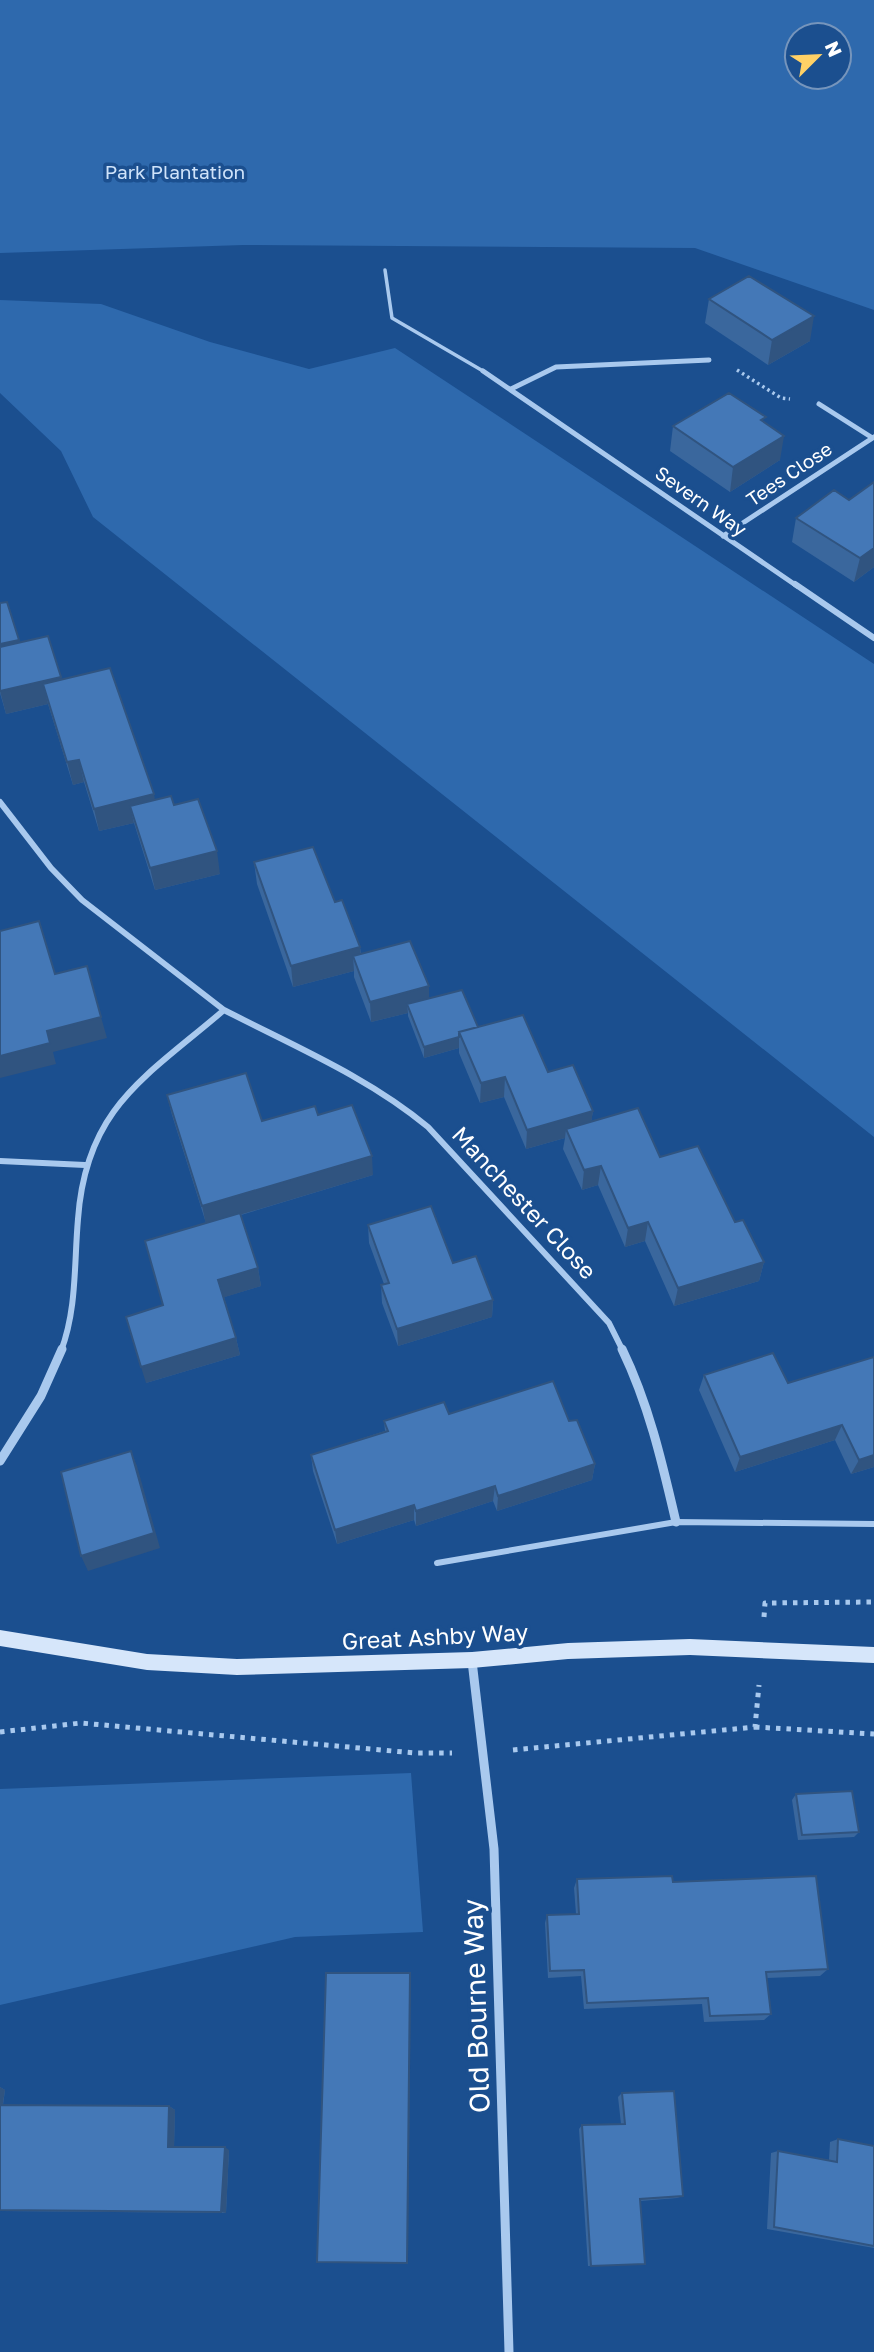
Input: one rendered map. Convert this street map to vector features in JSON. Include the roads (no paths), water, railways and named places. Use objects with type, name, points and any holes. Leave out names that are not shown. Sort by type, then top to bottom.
[{"type":"street","points":[[511,389],[556,367],[709,360]]},
{"type":"street","name":"Severn Way","points":[[483,371],[874,638]]},
{"type":"street","name":"Tees Close","points":[[723,536],[872,437],[819,404]]},
{"type":"street","name":"Manchester Close","points":[[0,802],[51,868],[82,900],[224,1010],[399,1103],[428,1127],[610,1324],[632,1366],[655,1429],[676,1522]]},
{"type":"street","points":[[0,1461],[50,1383],[62,1354],[70,1322],[85,1166],[104,1123],[124,1099],[224,1010]]},
{"type":"street","points":[[0,1161],[85,1166]]},
{"type":"street","name":"Great Ashby Way","points":[[0,1638],[147,1662],[237,1667],[472,1661],[568,1651],[690,1647],[874,1655]]},
{"type":"street","name":"Old Bourne Way","points":[[472,1661],[494,1849],[509,2352]]},
{"type":"lane","points":[[385,270],[391,318],[483,371]]},
{"type":"lane","points":[[437,1563],[676,1522],[874,1524]]},
{"type":"park label","name":"Park Plantation","points":[[175,172]]}]
